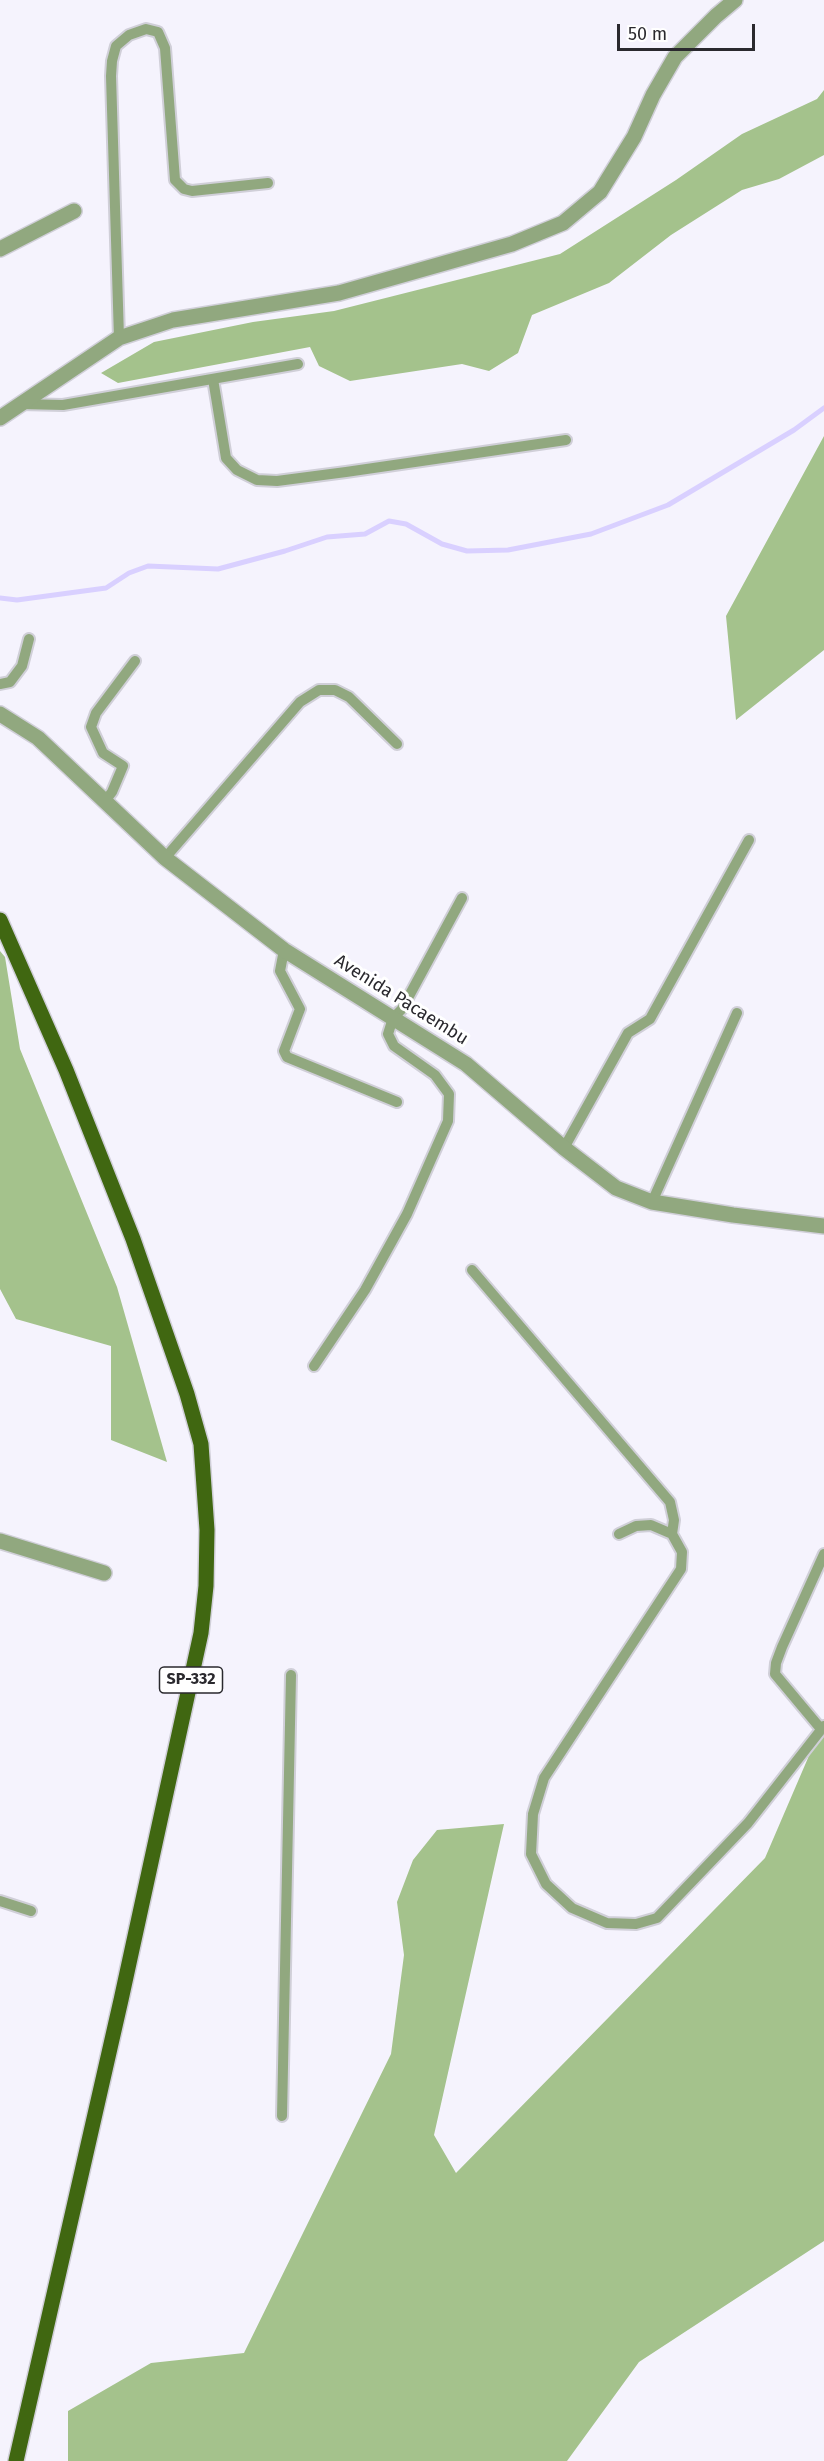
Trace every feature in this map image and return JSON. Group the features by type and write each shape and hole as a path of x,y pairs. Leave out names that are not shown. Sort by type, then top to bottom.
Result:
{"main road":[{"name":"SP-332","path":"0,920 66,1070 133,1239 187,1394 201,1444 207,1530 206,1586 201,1633 121,2000 16,2461"}],"street":[{"path":"0,418 119,338 173,320 339,293 512,244 563,223 600,192 634,137 653,95 675,57 735,0"},
{"path":"0,249 74,211"},
{"name":"Avenida Pacaembu","path":"0,714 38,738 165,858 285,950 466,1064 564,1148 616,1188 652,1202 824,1226"},
{"path":"0,1541 104,1573"}],"lane":[{"path":"119,338 111,76 112,61 117,46 129,35 146,29 158,32 162,40 165,48 175,180 184,189 192,191 268,183"},
{"path":"20,404 63,405 298,364"},
{"path":"213,379 226,458 237,470 257,480 277,481 566,440"},
{"path":"0,684 10,681 22,666 29,639"},
{"path":"105,801 112,792 123,766 103,753 91,727 96,713 135,661"},
{"path":"165,858 300,702 319,690 335,690 350,697 397,744"},
{"path":"564,1148 628,1033 650,1019 749,840"},
{"path":"314,1366 365,1290 407,1214 448,1121 449,1094 435,1075 394,1046 388,1034 393,1018 402,1009 462,898"},
{"path":"285,950 280,971 297,1000 300,1010 284,1051 287,1057 397,1102"},
{"path":"652,1202 737,1013"},
{"path":"472,1270 670,1502 674,1520 672,1534 682,1552 681,1569 544,1778 533,1814 531,1854 546,1884 572,1908 607,1923 636,1924 657,1918 748,1823 823,1728 775,1674 782,1647 824,1554"},
{"path":"619,1534 636,1526 651,1525 672,1534"},
{"path":"282,2116 291,1675"},
{"path":"0,1901 31,1911"}],"green space":[{"path":"824,90 824,155 779,179 742,190 671,235 609,283 532,315 518,353 489,371 462,364 350,381 319,366 310,347 118,383 101,373 154,342 253,322 334,311 560,254 676,180 742,134 817,99"},
{"path":"824,436 824,650 736,720 726,616"},
{"path":"0,951 5,957 20,1049 117,1287 167,1462 111,1440 111,1346 16,1319 0,1289"},
{"path":"824,1733 824,2241 639,2362 567,2461 68,2461 68,2411 151,2363 244,2353 391,2054 404,1955 397,1902 413,1860 437,1830 504,1824 434,2135 456,2173 765,1858 817,1737"}],"waterway":[{"path":"0,598 17,600 106,588 129,573 148,566 218,569 327,537 365,534 389,521 406,524 442,544 467,551 508,550 591,534 668,505 794,430 824,408"}]}
